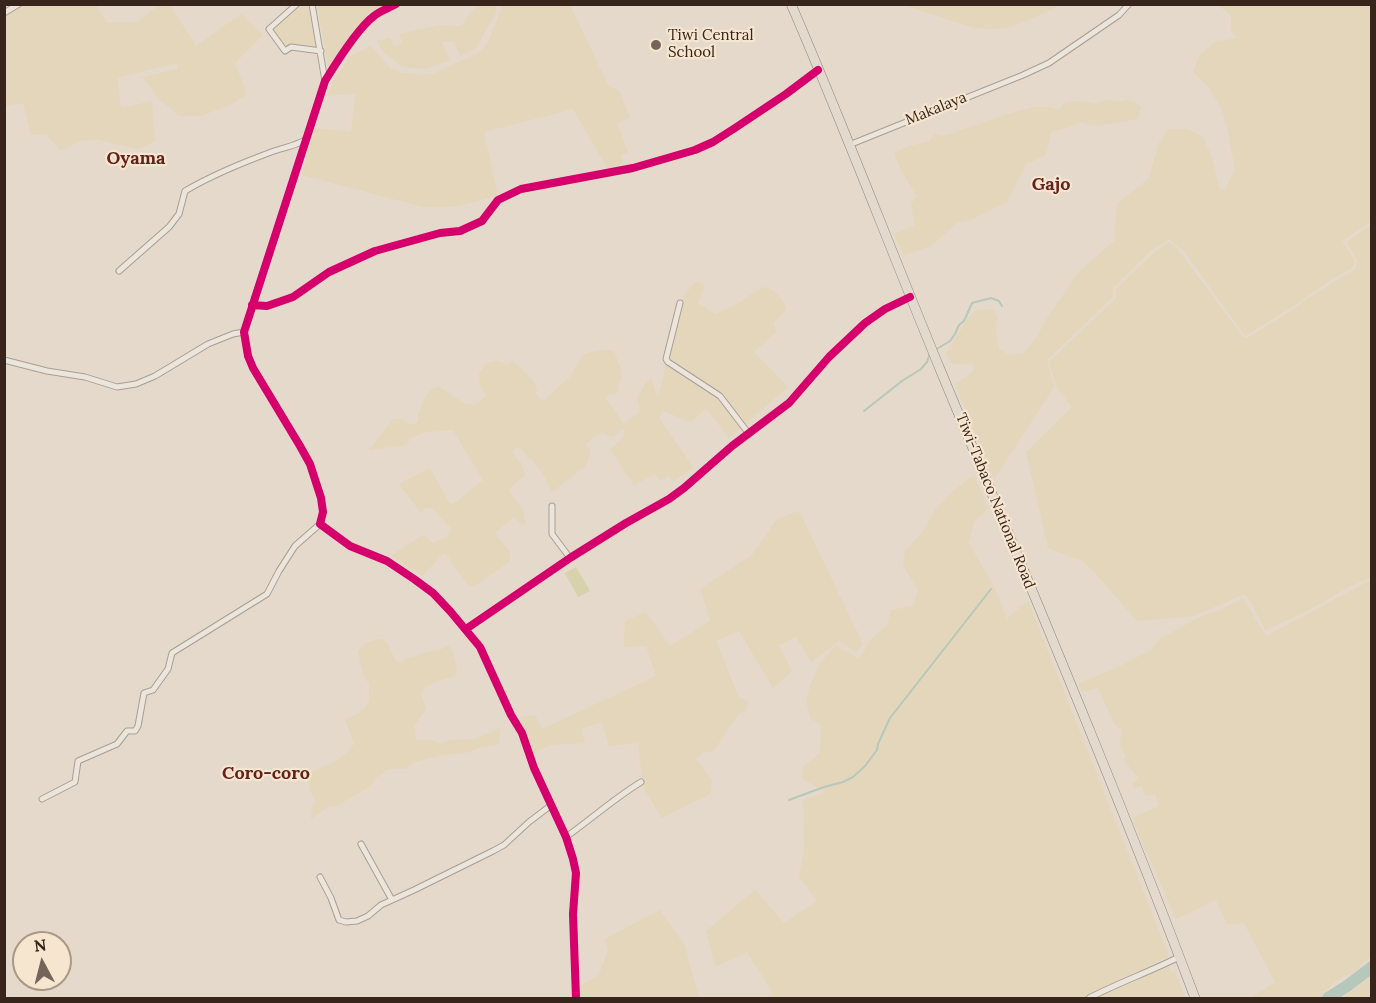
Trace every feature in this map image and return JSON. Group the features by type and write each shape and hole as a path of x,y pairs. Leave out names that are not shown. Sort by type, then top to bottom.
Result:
{"main road":[{"name":"Tiwi-Tabaco National Road","path":"791,4 1102,760 1163,911 1195,999"}],"street":[{"path":"4,13 18,4"},
{"path":"297,4 269,29 285,51 291,46 321,51"},
{"path":"312,4 325,81"},
{"path":"42,799 75,782 78,761 117,744 127,731 135,731 144,693 153,690 168,669 172,653 267,594 295,546 320,524 323,512 321,498 310,464 253,368 248,356 244,332 325,81 368,22 375,15 396,4"},
{"name":"Makalaya","path":"849,145 1049,63 1119,15 1128,4"},
{"path":"252,305 267,306 293,297 329,272 375,251 440,233 460,231 482,222 498,201 521,189 633,168 695,150 735,128 818,70"},
{"path":"119,271 169,227 179,214 185,191 199,182 249,160 305,140"},
{"path":"466,629 570,558 684,488 732,446 789,403 829,357 865,323 885,309 910,297"},
{"path":"680,303 666,359 720,396 749,434"},
{"path":"4,360 47,371 85,377 117,387 136,384 155,376 208,344 244,332"},
{"path":"552,506 552,534 570,558"},
{"path":"320,524 350,546 387,561 433,593 480,646 511,715 522,733 530,758 566,837 573,859 576,873 573,914 576,999"},
{"path":"566,837 641,782"},
{"path":"320,877 339,920 357,921 368,916 381,904 504,845 550,806"},
{"path":"361,844 392,900"},
{"path":"1089,999 1179,957"}],"shaded area":[{"path":"5,5 96,5 107,23 137,22 159,5 170,5 196,46 241,14 263,35 235,63 247,94 232,104 201,116 179,116 157,97 143,77 178,69 177,63 117,78 121,108 152,101 155,141 138,149 94,139 80,141 61,151 46,134 31,135 23,103 5,106"},
{"path":"302,5 310,5 318,49 285,48 272,30"},
{"path":"317,5 387,5 367,15 329,67"},
{"path":"479,5 496,5 496,13 475,49 460,56 453,41 442,42 450,60 426,69 403,67 382,51 377,41 390,38 394,46 403,44 399,34 440,25 459,26 464,24 470,13"},
{"path":"503,5 570,5 609,87 619,90 630,118 617,123 628,152 621,155 623,163 608,169 573,109 484,132 498,196 452,207 424,207 302,175 314,128 351,132 356,93 327,96 336,75 350,56 371,46 391,69 420,75 435,73 478,53 488,43"},
{"path":"904,5 1061,5 1014,26 993,29 974,28"},
{"path":"1213,5 1371,5 1371,221 1342,241 1355,261 1352,268 1245,336 1184,251 1169,239 1151,251 1113,288 1113,297 1047,360 1053,389 994,479 955,384 970,374 973,365 951,363 946,353 970,315 976,310 993,309 998,317 996,329 999,349 1009,355 1023,354 1079,272 1114,241 1117,204 1149,178 1159,143 1169,129 1188,129 1203,137 1211,155 1220,189 1225,189 1235,169 1227,127 1221,107 1209,88 1193,72 1199,56 1215,42 1237,38 1231,31 1231,15"},
{"path":"1105,100 1135,102 1141,107 1138,119 1097,126 1079,122 1051,132 1046,155 1026,164 1007,202 975,218 957,223 931,246 904,255 894,234 915,226 911,204 917,196 894,154 903,148 929,141 935,134 944,136 1011,113 1035,107 1060,110 1063,103 1071,101 1096,104"},
{"path":"1371,225 1371,577 1265,630 1244,594 1194,616 1137,621 1083,561 1048,548 1026,452 1072,407 1057,388 1049,362 1116,298 1116,289 1150,256 1169,242 1175,246 1244,338 1355,269 1357,261 1347,242"},
{"path":"695,282 703,284 704,289 698,302 700,306 705,306 715,314 766,287 774,291 785,303 786,309 773,324 777,331 754,352 788,387 729,438 706,408 691,422 663,411 659,418 693,467 673,482 669,475 661,481 655,474 634,485 610,449 625,434 623,429 614,436 610,437 603,432 593,437 586,445 590,450 590,455 586,466 552,492 532,459 528,458 521,448 514,449 512,452 522,465 525,475 509,491 522,509 526,521 522,525 514,517 495,533 510,552 510,561 475,586 468,585 444,553 422,576 391,556 423,535 433,543 448,536 452,529 432,508 426,508 421,513 399,484 430,468 450,504 455,503 483,480 453,430 425,432 412,437 406,445 369,450 393,419 401,419 414,425 418,421 418,415 427,394 435,387 440,387 465,404 473,405 481,401 486,395 480,384 479,373 485,365 493,361 507,365 513,361 534,381 536,393 540,399 545,400 569,378 584,354 608,350 614,351 622,379 618,382 619,389 614,395 609,394 606,398 623,424 640,412 637,398 651,378 658,398 682,298"},
{"path":"974,475 988,509 974,521 969,543 996,591 1007,619 1028,601 1169,956 1081,998 765,998 773,993 747,952 715,967 706,931 755,890 784,923 817,901 799,876 804,850 803,800 825,792 803,779 802,768 820,753 821,725 810,718 806,700 811,683 820,663 836,645 859,659 872,638 887,626 891,610 913,606 918,590 903,566 905,551 922,533 935,510 953,491"},
{"path":"799,511 863,644 857,652 839,641 811,662 796,637 779,645 792,671 773,688 739,631 716,641 739,698 748,700 746,711 739,713 712,753 704,751 696,759 712,780 710,794 662,818 643,787 638,743 609,746 602,722 581,729 585,743 549,745 533,754 520,717 535,715 542,729 656,676 646,646 624,647 625,621 646,612 670,646 710,621 700,589 752,555 777,519"},
{"path":"576,567 590,591 578,597 565,573"},
{"path":"1371,580 1371,957 1363,962 1356,971 1335,982 1318,998 1251,998 1275,982 1244,923 1227,924 1216,900 1176,919 1132,818 1159,806 1155,794 1145,796 1142,786 1134,788 1132,783 1139,779 1123,759 1126,757 1120,743 1122,730 1115,725 1098,688 1082,692 1078,684 1151,650 1160,639 1198,618 1243,598 1266,636"},
{"path":"383,639 388,645 397,663 448,645 453,651 457,669 455,676 435,682 424,688 421,693 426,709 414,726 416,740 433,740 440,744 450,740 475,739 500,728 499,744 477,748 471,752 443,755 414,762 405,769 389,769 361,792 336,806 327,807 311,819 315,801 310,790 308,773 333,763 347,753 354,744 345,719 356,715 366,707 369,700 369,684 363,674 358,652 366,643"},
{"path":"660,910 685,946 699,998 579,998 578,987 599,975 608,950 605,939"},
{"path":"1169,967 1171,972 1175,971 1185,998 1095,998"},
{"path":"1371,976 1371,998 1342,998 1360,985"}],"waterway":[{"path":"935,350 950,341 959,325 964,321 972,303 991,298 999,301 1002,306"},
{"path":"864,411 921,369 930,353"},
{"path":"789,800 843,782 853,777 865,766 877,750 890,718 991,589"},
{"path":"1328,998 1372,967"}],"cycle path":[{"path":"396,4 379,13 361,29 325,81 244,332 248,356 310,464 321,498 323,512 320,524 350,546 387,561 433,593 480,647 511,715 522,733 534,768 566,837 573,859 576,873 573,914 576,998"},
{"path":"252,305 267,306 293,297 329,272 375,251 440,233 460,231 482,221 498,200 521,189 633,168 695,150 735,128 818,70"},
{"path":"466,629 570,558 684,488 732,446 789,403 829,357 865,323 885,309 910,297"}],"place":[{"name":"Tiwi Central School","path":"656,45"}],"district":[{"name":"Oyama","path":"136,159"},
{"name":"Gajo","path":"1051,185"},
{"name":"Coro-coro","path":"266,774"}]}
